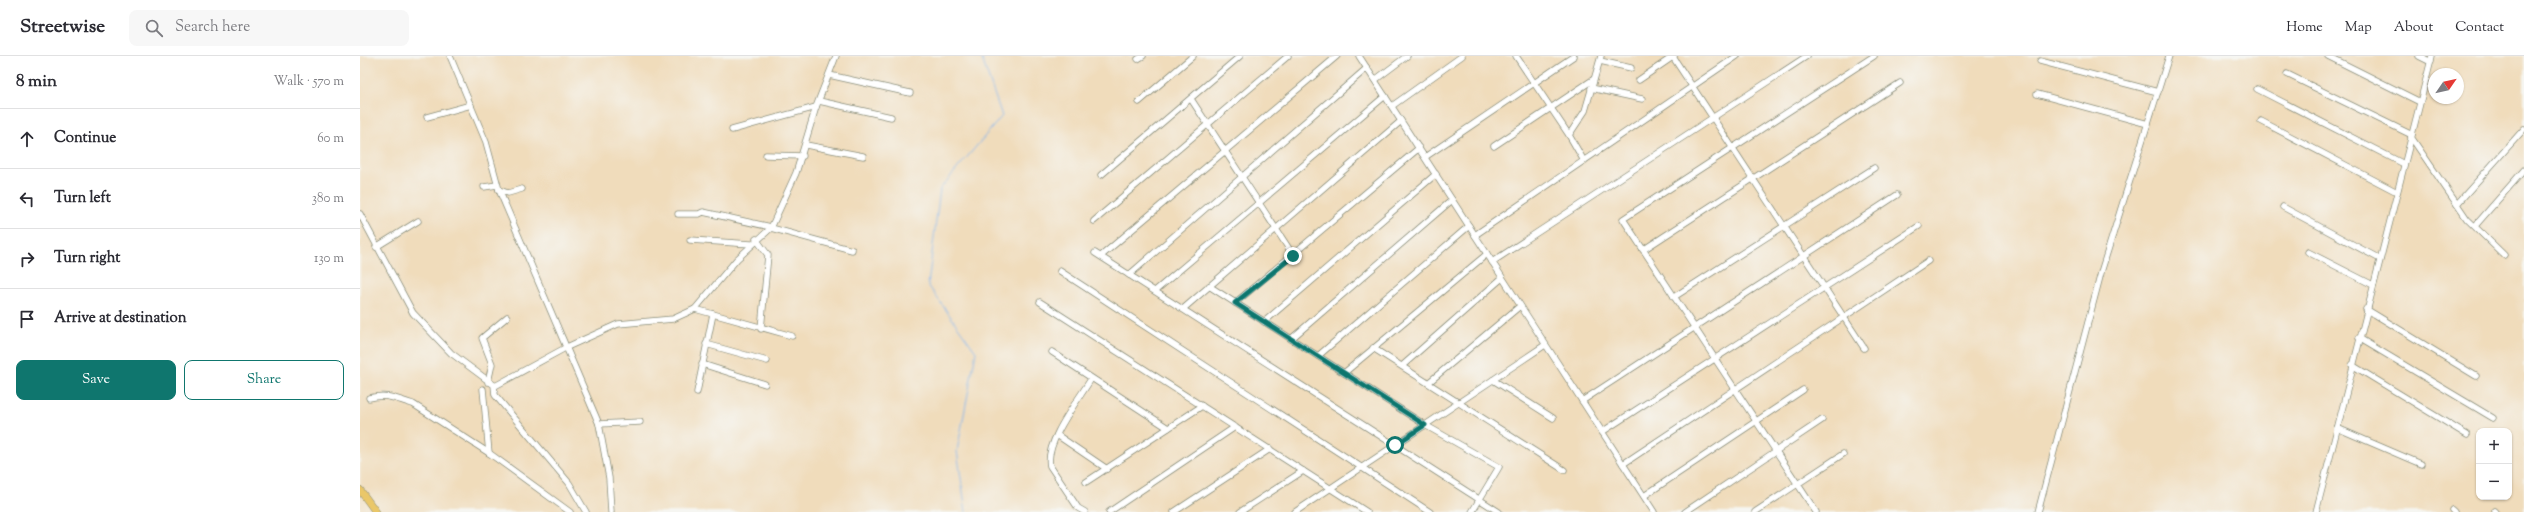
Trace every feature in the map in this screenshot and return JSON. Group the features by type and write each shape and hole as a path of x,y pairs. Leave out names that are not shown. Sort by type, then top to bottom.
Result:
{"main road":[{"path":"360,490 376,512"}],"street":[{"path":"450,56 486,142 498,187 599,424 609,478 611,512"},
{"path":"495,386 567,347 618,324 673,319 695,309 751,244 771,227 803,156 816,107 836,56"},
{"path":"1139,102 1193,56"},
{"path":"1101,175 1240,56"},
{"path":"1094,221 1288,56"},
{"path":"1101,256 1337,56"},
{"path":"1359,56 1654,512"},
{"path":"1375,80 1407,56"},
{"path":"1392,106 1462,56"},
{"path":"1516,56 1569,135 1584,161"},
{"path":"1425,157 1574,56"},
{"path":"1475,235 1738,56"},
{"path":"1492,262 1807,56"},
{"path":"1816,512 1624,221 1625,218 1874,56"},
{"path":"2038,512 2102,269 2169,57 2161,56"},
{"path":"2328,56 2420,102"},
{"path":"2316,512 2366,310 2432,59 2419,56"},
{"path":"1639,80 1674,57 1692,87 1864,348"},
{"path":"1569,135 1585,111 1600,59 1631,68"},
{"path":"2040,61 2158,92"},
{"path":"1129,275 1367,68"},
{"path":"2287,74 2411,136 2456,204 2475,226 2504,255"},
{"path":"828,75 910,93"},
{"path":"1494,146 1594,79"},
{"path":"1643,250 1900,83"},
{"path":"1591,88 1642,99"},
{"path":"2257,89 2404,164"},
{"path":"2037,94 2148,124"},
{"path":"1155,291 1385,96"},
{"path":"1191,99 1293,256"},
{"path":"819,100 891,117"},
{"path":"427,117 471,105"},
{"path":"732,130 816,107"},
{"path":"1183,309 1401,121"},
{"path":"2261,121 2397,192"},
{"path":"2456,204 2524,129"},
{"path":"806,145 863,156"},
{"path":"1235,303 1293,256 1419,148"},
{"path":"766,155 803,156"},
{"path":"1674,297 1874,168"},
{"path":"2475,226 2524,170"},
{"path":"1264,322 1436,174"},
{"path":"484,187 498,187 508,193 522,189"},
{"path":"1582,401 1897,195"},
{"path":"1291,339 1452,200"},
{"path":"2283,207 2380,259"},
{"path":"678,214 699,214 703,212 771,227 852,250"},
{"path":"360,214 376,247 413,313 452,353 495,386"},
{"path":"376,247 418,221"},
{"path":"1318,356 1469,226"},
{"path":"1602,432 1919,226"},
{"path":"756,239 768,255 761,329"},
{"path":"690,240 751,244"},
{"path":"2308,252 2373,285"},
{"path":"1095,253 1499,512"},
{"path":"1344,373 1487,254"},
{"path":"1623,464 1928,262"},
{"path":"1060,271 1430,512"},
{"path":"1402,366 1502,278"},
{"path":"1209,286 1425,425 1499,467 1472,512"},
{"path":"1040,302 1367,512"},
{"path":"1428,383 1520,306"},
{"path":"695,309 761,329 792,336"},
{"path":"2366,310 2476,376"},
{"path":"697,392 713,314"},
{"path":"488,382 492,364 482,338 507,317"},
{"path":"2359,338 2493,418"},
{"path":"706,344 767,361"},
{"path":"1294,512 1545,345"},
{"path":"1374,348 1564,470"},
{"path":"1052,352 1091,379 1168,428"},
{"path":"702,364 765,384"},
{"path":"2352,365 2467,435"},
{"path":"1085,512 1078,508 1050,466 1048,460 1057,435 1091,379"},
{"path":"1493,380 1553,418"},
{"path":"495,386 494,393 569,483 586,512"},
{"path":"483,389 489,453"},
{"path":"1644,496 1803,390"},
{"path":"369,398 388,395 402,402 413,404 489,453 570,512"},
{"path":"1086,482 1202,406"},
{"path":"1685,512 1822,420"},
{"path":"599,424 640,422"},
{"path":"1108,512 1235,427"},
{"path":"2337,428 2421,464"},
{"path":"1057,435 1107,469"},
{"path":"1174,512 1270,449"},
{"path":"1754,512 1843,454"},
{"path":"1240,512 1303,470"}],"waterway":[{"path":"966,512 957,451 976,352 928,285 940,189 1002,116 981,56"}],"route":[{"path":"1293,256 1235,303 1425,425 1395,445"}]}
